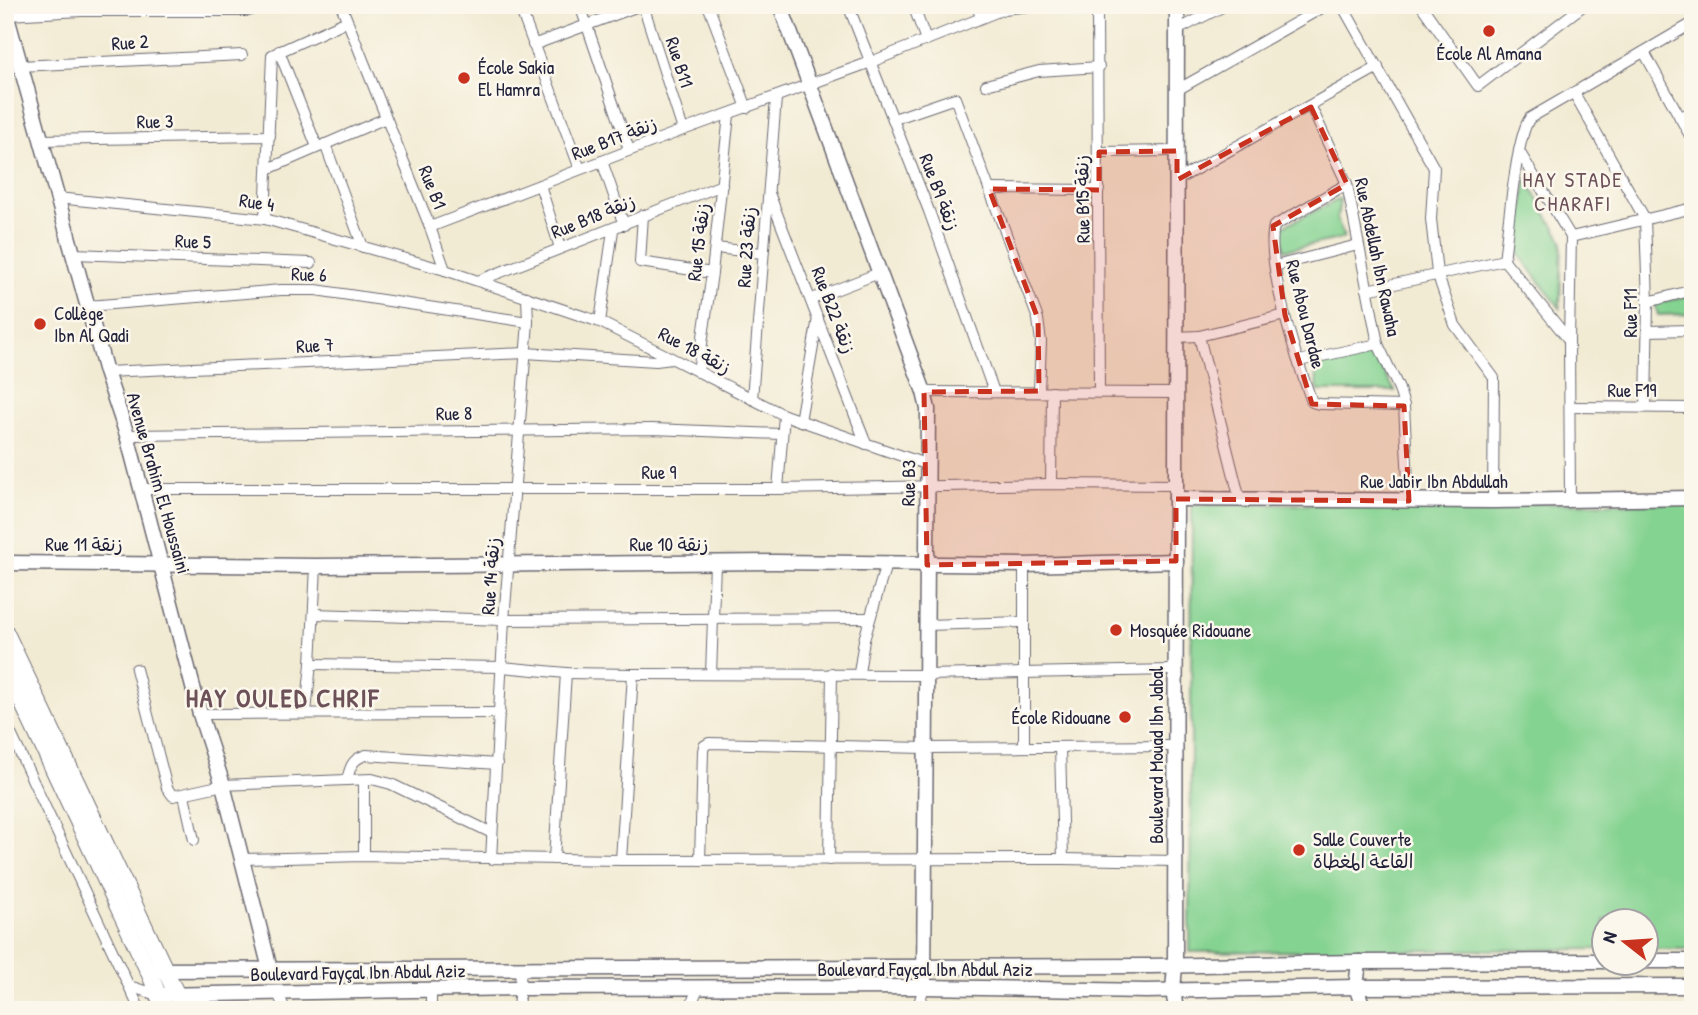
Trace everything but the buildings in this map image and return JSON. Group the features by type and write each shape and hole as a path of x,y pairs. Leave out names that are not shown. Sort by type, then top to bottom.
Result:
{"main road":[{"name":"Rue B3","path":"780,5 928,409 924,988"},
{"name":"Boulevard Mouad Ibn Jabal","path":"1176,1010 1173,990 1177,5"},
{"name":"Avenue Brahim El Houssaini","path":"6,13 106,372 142,489 200,714 243,859 270,969"},
{"name":"Rue Jabir Ibn Abdullah","path":"1176,492 1240,500 1493,501 1693,498"},
{"name":"Rue 10 زنقة","path":"162,564 1024,565 1176,561"},
{"name":"Rue 11 زنقة","path":"5,563 162,564"},
{"path":"5,631 184,1010"},
{"path":"5,666 164,1010"},
{"name":"Boulevard Fayçal Ibn Abdul Aziz","path":"147,970 1175,966 1590,961"},
{"path":"1660,961 1693,961"},
{"path":"1359,962 1356,987 1364,1010"},
{"name":"Boulevard Fayçal Ibn Abdul Aziz","path":"157,995 517,988 1173,990 1693,986"}],"street":[{"path":"6,13 247,8 265,5"},
{"name":"Rue B1","path":"341,5 430,227 444,271"},
{"path":"519,5 580,169"},
{"path":"580,5 629,150"},
{"path":"533,45 642,5"},
{"name":"Rue B11","path":"642,5 683,130"},
{"path":"708,5 747,108"},
{"name":"Rue B9 زنقة","path":"848,5 894,119 994,392"},
{"path":"913,5 926,40"},
{"path":"976,5 981,18"},
{"name":"Rue B17 زنقة","path":"430,227 629,150 811,85 981,18 1016,7 1087,5"},
{"name":"Rue B15 زنقة","path":"1097,5 1100,392"},
{"path":"1177,30 1226,5"},
{"path":"1177,90 1327,5"},
{"path":"1342,5 1434,167 1432,219 1437,272 1455,325 1494,378 1493,501"},
{"path":"1421,5 1478,86 1584,5"},
{"path":"275,53 347,21"},
{"path":"1569,340 1504,260 1523,129 1530,118 1693,23"},
{"path":"1644,52 1693,141"},
{"path":"265,219 275,53"},
{"path":"275,53 321,146 363,247"},
{"name":"Rue 2","path":"20,66 242,55"},
{"path":"986,85 1040,71 1099,67"},
{"path":"1177,180 1378,67"},
{"path":"1574,93 1645,219"},
{"name":"Rue 23 زنقة","path":"752,399 776,98"},
{"path":"894,119 955,98 1038,319 1041,342 1039,391"},
{"name":"Rue Abdellah Ibn Rawaha","path":"1311,107 1347,184 1378,344 1404,406 1409,501"},
{"path":"1680,118 1693,110"},
{"name":"Rue 15 زنقة","path":"698,372 729,115"},
{"path":"268,169 386,118"},
{"name":"Rue 3","path":"41,140 270,136"},
{"path":"1099,152 1177,151"},
{"path":"1519,151 1571,237 1570,500"},
{"path":"602,161 624,225"},
{"path":"540,184 560,248"},
{"name":"Rue Abou Dardae","path":"1347,184 1276,224 1273,230 1275,266 1285,315 1312,402 1404,406"},
{"name":"Rue B18 زنقة","path":"477,282 722,185"},
{"name":"Rue B22 زنقة","path":"768,189 866,444"},
{"path":"989,189 1099,190"},
{"name":"Rue 4","path":"57,198 265,219 444,271"},
{"path":"1571,237 1693,208"},
{"path":"643,215 640,262 712,273"},
{"name":"Rue F11","path":"1645,219 1648,302 1646,407"},
{"path":"600,323 612,230"},
{"path":"1275,266 1358,245"},
{"path":"715,248 762,253"},
{"name":"Rue 5","path":"74,254 311,263"},
{"path":"1367,289 1437,272 1504,260"},
{"name":"Rue 18 زنقة","path":"444,271 600,323 784,415 928,466"},
{"path":"812,299 878,273"},
{"name":"Rue 6","path":"88,306 281,290 316,290 528,322"},
{"path":"1648,302 1693,290"},
{"name":"Rue 14 زنقة","path":"491,859 513,489 528,322 527,297"},
{"path":"800,421 818,315"},
{"path":"1176,337 1199,336 1285,315"},
{"path":"1647,331 1693,330"},
{"path":"1199,336 1240,500"},
{"path":"1299,362 1378,344"},
{"name":"Rue 7","path":"106,372 525,353 672,359"},
{"path":"924,392 1176,393"},
{"path":"1051,484 1052,392"},
{"name":"Rue F19","path":"1571,407 1693,408"},
{"path":"778,489 784,415"},
{"name":"Rue 8","path":"127,435 663,429 781,434"},
{"name":"Rue 9","path":"142,489 778,489 1051,484 1176,492"},
{"path":"711,674 715,563"},
{"path":"859,673 869,618 886,564"},
{"path":"306,712 316,565"},
{"path":"1024,565 1024,747"},
{"path":"314,614 504,621 869,618"},
{"path":"927,625 1023,622"},
{"path":"311,664 502,667 566,673 633,674 925,675 1175,670"},
{"path":"136,668 169,793 173,796 223,785 380,780 492,832"},
{"path":"554,859 566,673"},
{"path":"829,860 832,673"},
{"path":"621,860 633,674"},
{"path":"200,714 500,713"},
{"path":"5,721 140,1010"},
{"path":"700,860 704,746 709,743 925,748 1175,746"},
{"path":"1060,747 1063,859"},
{"path":"347,780 356,758 366,755 497,764"},
{"path":"364,780 364,856"},
{"path":"184,795 194,840"},
{"path":"243,859 364,856 621,860 1175,861"},
{"path":"518,1010 517,988 521,969"},
{"path":"129,986 147,970"},
{"path":"129,986 157,995"},
{"path":"689,1010 698,988"},
{"path":"917,1010 924,988"},
{"path":"431,991 432,1010"},
{"path":"278,993 285,1010"}],"highlighted area":[{"path":"1311,107 1347,184 1273,226 1285,315 1312,404 1404,406 1409,501 1176,499 1176,561 927,565 924,392 1039,391 1038,319 989,189 1099,190 1099,152 1177,151 1177,180"}],"green space":[{"path":"1526,179 1562,240 1560,308 1518,253"},
{"path":"1340,199 1337,219 1344,238 1285,250 1279,228"},
{"path":"1693,294 1693,314 1658,315 1655,304"},
{"path":"1373,355 1395,391 1318,391 1315,364"},
{"path":"1693,503 1693,949 1660,949 1660,906 1590,906 1590,949 1190,952 1192,505"}],"place":[{"name":"École Al Amana","path":"1489,31"},
{"name":"École Sakia El Hamra","path":"464,78"},
{"name":"Collège Ibn Al Qadi","path":"40,324"},
{"name":"Mosquée Ridouane","path":"1116,630"},
{"name":"École Ridouane","path":"1125,717"},
{"name":"Salle Couverte القاعة المغطاة","path":"1299,850"}],"district":[{"name":"HAY STADE CHARAFI","path":"1573,192"},
{"name":"HAY OULED CHRIF","path":"283,698"}]}
